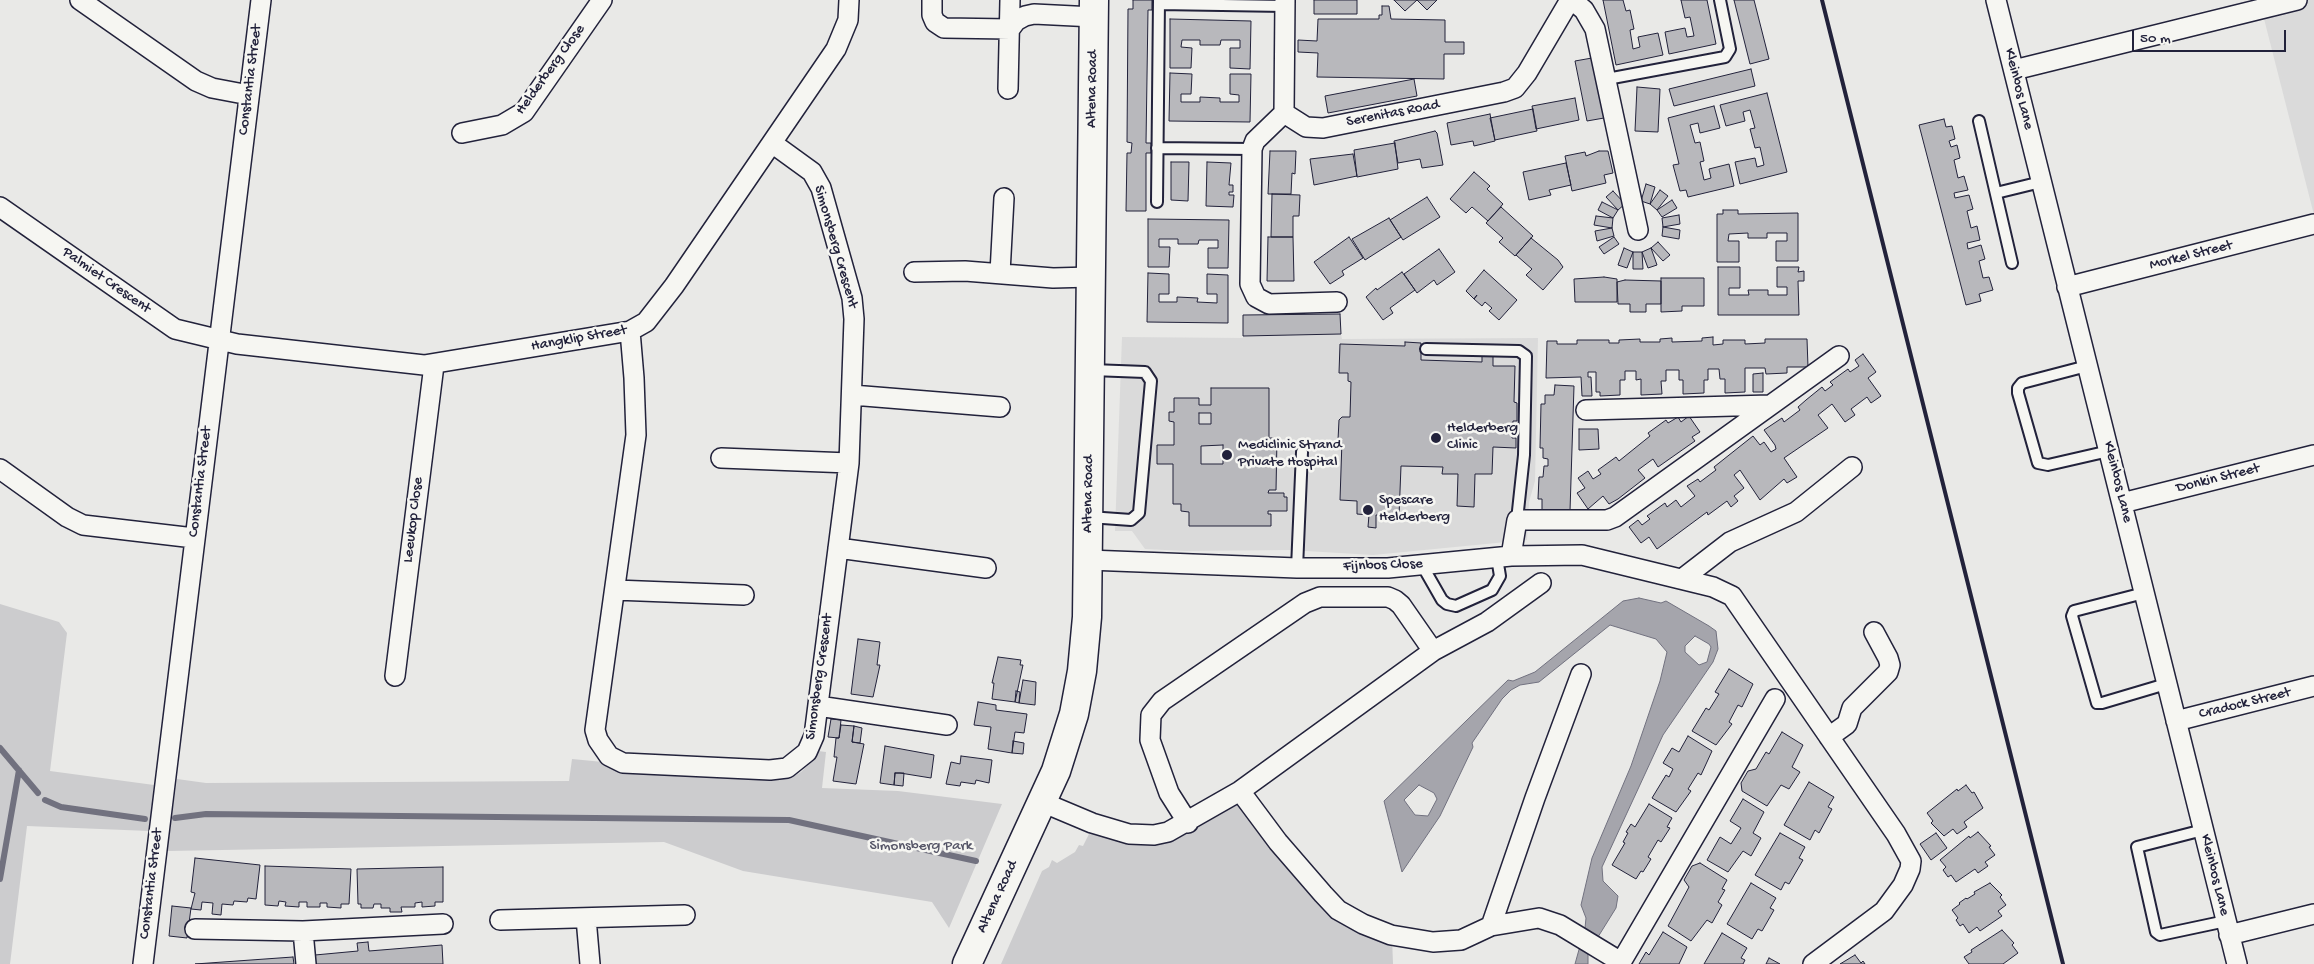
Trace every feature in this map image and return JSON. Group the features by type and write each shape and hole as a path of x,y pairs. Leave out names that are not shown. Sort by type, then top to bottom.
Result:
{"street":[{"path":"80,0 196,81 212,88 249,95"},
{"name":"Constantia Street","path":"143,964 261,0"},
{"name":"Helderberg Close","path":"462,133 502,125 524,112 602,0"},
{"name":"Hangklip Street","path":"219,340 404,364 434,365 630,331 646,322 674,286 836,49 848,20 849,0"},
{"path":"932,0 932,15 935,22 944,28 1010,29 1021,18 1034,14 1094,8"},
{"path":"1008,89 1010,0"},
{"path":"1571,0 1592,22 1607,79 1638,230"},
{"name":"Serenitas Road","path":"1284,113 1306,127 1323,128 1504,92 1515,88 1527,73 1571,0"},
{"name":"Kleinbos Lane","path":"1996,0 2237,964"},
{"path":"2014,70 2297,0"},
{"path":"1285,3 1284,113 1255,141 1252,149 1250,284 1253,293 1260,300 1269,304 1337,302"},
{"name":"Altena Road","path":"967,964 1060,760 1079,692 1087,617 1094,8"},
{"name":"Simonsberg Crescent","path":"630,331 636,435 595,730 603,750 615,760 631,764 770,770 787,768 801,758 811,744 818,706 848,463 855,337 852,298 822,188 812,172 772,143"},
{"path":"1000,273 1004,198"},
{"name":"Palmiet Crescent","path":"0,207 175,330 219,340"},
{"name":"Morkel Street","path":"2067,287 2314,224"},
{"path":"914,272 1000,273 1054,278 1091,277"},
{"path":"1504,557 1516,520 1606,520 1615,517 1840,356"},
{"name":"Leeukop Close","path":"395,676 434,365"},
{"path":"852,395 1000,407"},
{"path":"1586,410 1770,405"},
{"name":"Donkin Street","path":"2122,504 2314,455"},
{"path":"721,458 848,463"},
{"path":"1678,578 1730,542 1796,512 1852,467"},
{"path":"0,468 67,517 83,525 194,538"},
{"path":"838,548 986,568"},
{"name":"Fijnbos Close","path":"1088,560 1297,568 1388,568 1504,557 1582,555 1713,587 1732,596 1896,834 1912,862 1903,885 1884,911 1813,964"},
{"path":"1042,802 1092,822 1129,834 1154,835 1168,832 1240,791 1433,651 1487,622 1541,584"},
{"path":"615,590 744,595"},
{"path":"1188,822 1169,793 1150,740 1151,715 1162,701 1305,603 1320,597 1388,597 1395,600 1402,605 1433,651"},
{"path":"1829,737 1848,724 1852,708 1888,672 1890,664 1888,658 1874,632"},
{"path":"1491,926 1580,674"},
{"name":"Cradock Street","path":"2176,721 2314,686"},
{"path":"1240,791 1284,849 1328,899 1348,917 1392,935 1433,942 1461,940 1491,926 1539,918 1560,924 1620,963 1775,699"},
{"path":"818,706 947,725"},
{"path":"2228,928 2314,914"},
{"path":"500,920 685,915"},
{"path":"586,918 590,964"},
{"path":"194,929 303,931 443,924"},
{"path":"303,931 306,964"}],"lane":[{"path":"1607,79 1725,57 1730,49 1720,0"},
{"path":"1157,202 1159,2 1285,3"},
{"path":"1979,122 2012,263"},
{"path":"1157,148 1252,149"},
{"path":"1996,193 2041,182"},
{"path":"1426,349 1519,351 1526,356 1524,455 1516,520"},
{"path":"2087,366 2022,383 2018,393 2038,463 2048,466 2109,451"},
{"path":"1088,517 1131,520 1139,513 1151,381 1145,372 1090,370"},
{"path":"1297,568 1302,452"},
{"path":"1422,565 1442,600 1447,604 1456,606 1492,590 1500,576 1504,557"},
{"path":"2144,592 2074,611 2072,616 2097,703 2102,704 2166,684"},
{"path":"2203,830 2137,848 2156,932 2160,935 2228,928"}],"shaded area":[{"path":"2292,0 2314,0 2314,215 2261,7"},
{"path":"1341,334 1342,339 1538,338 1535,481 1529,502 1527,540 1373,555 1289,550 1185,551 1145,549 1132,531 1115,531 1122,337 1243,338 1243,336"},
{"path":"1639,598 1661,603 1666,601 1716,631 1718,649 1713,662 1663,735 1602,867 1603,881 1618,896 1616,908 1588,953 1588,964 1575,964 1585,928 1586,918 1581,905 1592,858 1631,766 1660,681 1667,652 1656,639 1610,625 1539,682 1520,685 1511,690 1502,699 1472,743 1473,747 1440,816 1402,872 1384,801 1508,680 1513,681 1535,672 1623,601","holes":["1695,636 1711,647 1707,662 1699,665 1685,652 1685,646","1419,785 1434,793 1437,799 1428,816 1415,815 1404,800"]}],"green space":[{"path":"0,604 59,622 67,633 50,771 154,785 149,831 27,826 10,964 0,964"},
{"name":"Simonsberg Park","path":"818,751 826,752 822,788 898,791 1002,804 949,928 932,902 743,871 664,842 167,851 177,779 206,783 569,781 572,759 603,762 616,771 624,773 780,779 790,778 801,772"},
{"path":"1240,792 1322,895 1392,937 1393,964 1001,964 1042,871 1049,867 1052,860 1057,863 1075,852 1079,845 1083,846 1094,824 1154,837"}],"building":[{"path":"1133,0 1152,0 1152,10 1148,10 1146,143 1151,143 1151,153 1146,153 1146,211 1126,211 1127,153 1131,153 1132,143 1127,142 1128,9 1133,9"},
{"path":"1314,0 1357,0 1357,14 1314,14"},
{"path":"1394,0 1417,0 1405,11"},
{"path":"1417,0 1437,0 1427,10"},
{"path":"1603,0 1623,0 1626,11 1630,10 1634,29 1630,30 1633,49 1640,47 1638,37 1658,33 1663,55 1616,65"},
{"path":"1681,0 1707,0 1716,44 1669,54 1665,32 1685,28 1687,37 1694,36 1690,17 1685,18"},
{"path":"1734,0 1754,0 1769,59 1750,64"},
{"path":"1382,6 1389,6 1391,19 1445,20 1445,42 1464,42 1464,54 1444,54 1444,79 1317,77 1318,53 1298,52 1298,40 1317,41 1318,19 1379,19 1379,15 1382,15"},
{"path":"1170,19 1251,21 1250,69 1230,68 1230,48 1240,48 1240,40 1221,40 1220,45 1200,45 1200,40 1182,40 1181,47 1192,48 1191,68 1170,68"},
{"path":"1592,58 1604,118 1587,121 1575,61"},
{"path":"1751,69 1755,86 1674,106 1669,89"},
{"path":"1170,73 1192,74 1191,94 1181,94 1181,102 1200,102 1200,97 1220,98 1220,102 1239,102 1239,95 1230,94 1230,74 1251,74 1250,122 1169,121"},
{"path":"1414,79 1417,96 1328,113 1325,96"},
{"path":"1637,87 1660,89 1658,132 1635,131"},
{"path":"1767,93 1787,172 1740,184 1735,162 1755,158 1757,167 1764,165 1760,147 1755,148 1750,129 1755,128 1750,110 1743,112 1745,121 1726,126 1720,105"},
{"path":"1575,98 1579,120 1536,129 1532,106"},
{"path":"1714,106 1720,128 1700,133 1698,123 1690,125 1695,143 1700,142 1704,161 1700,162 1704,180 1711,178 1709,169 1729,164 1734,186 1688,197 1686,190 1680,191 1673,165 1679,164 1668,118"},
{"path":"1533,109 1537,131 1495,140 1490,118"},
{"path":"1490,114 1495,141 1474,146 1473,141 1451,145 1447,123"},
{"path":"1944,119 1946,127 1952,126 1955,139 1949,141 1951,147 1957,145 1960,158 1954,160 1958,178 1964,176 1968,190 1954,193 1955,198 1969,195 1973,209 1967,211 1971,228 1977,226 1980,240 1967,243 1968,249 1981,245 1985,259 1979,261 1983,278 1989,277 1993,290 1979,294 1981,301 1966,305 1919,125"},
{"path":"1435,131 1443,165 1422,168 1420,159 1398,163 1394,141"},
{"path":"1395,143 1398,169 1357,177 1354,150"},
{"path":"1270,151 1296,151 1295,174 1292,173 1291,194 1268,194"},
{"path":"1599,151 1608,151 1613,173 1604,175 1606,183 1572,191 1565,156 1585,152 1586,156"},
{"path":"1353,154 1357,176 1314,185 1310,159"},
{"path":"1171,162 1189,162 1188,201 1171,200"},
{"path":"1207,162 1231,163 1229,185 1233,185 1233,192 1229,192 1229,195 1234,195 1233,207 1206,206"},
{"path":"1566,163 1571,185 1549,190 1551,195 1529,200 1523,172"},
{"path":"1474,172 1490,186 1487,189 1503,204 1488,221 1472,207 1466,213 1450,199"},
{"path":"1646,184 1655,187 1650,204 1641,201"},
{"path":"1660,190 1668,196 1657,210 1650,204"},
{"path":"1613,191 1625,204 1618,210 1606,197"},
{"path":"1272,194 1300,195 1299,216 1293,216 1293,237 1271,237"},
{"path":"1427,197 1440,217 1403,240 1390,220"},
{"path":"1672,200 1677,208 1662,217 1657,210"},
{"path":"1602,202 1618,210 1613,218 1598,210"},
{"path":"1501,207 1533,236 1515,256 1499,242 1503,238 1486,223"},
{"path":"1723,210 1738,210 1738,214 1798,213 1798,261 1776,261 1776,241 1787,241 1787,233 1767,233 1767,238 1748,238 1748,233 1729,234 1728,241 1739,241 1739,262 1717,262 1717,214 1723,214"},
{"path":"1679,215 1680,224 1663,227 1662,218"},
{"path":"1596,216 1613,218 1612,228 1594,225"},
{"path":"1389,218 1401,237 1365,260 1352,239"},
{"path":"1148,219 1229,220 1228,268 1208,268 1208,248 1218,248 1218,240 1199,240 1198,244 1178,244 1178,239 1159,239 1159,247 1170,247 1169,267 1148,267"},
{"path":"1663,227 1680,230 1679,239 1662,236"},
{"path":"1612,228 1614,236 1597,241 1595,231"},
{"path":"1268,237 1293,237 1294,281 1267,281"},
{"path":"1349,237 1363,258 1342,271 1344,275 1330,284 1314,262"},
{"path":"1614,237 1619,244 1604,254 1599,247"},
{"path":"1531,238 1558,260 1563,267 1543,290 1526,275 1532,269 1516,255"},
{"path":"1658,242 1670,255 1663,261 1651,248"},
{"path":"1624,248 1633,252 1627,268 1618,265"},
{"path":"1651,248 1657,265 1648,268 1642,252"},
{"path":"1439,249 1455,272 1437,285 1434,280 1417,293 1404,274"},
{"path":"1633,252 1642,252 1643,269 1633,269"},
{"path":"1718,267 1740,267 1740,288 1729,288 1729,295 1749,295 1748,290 1768,290 1768,295 1787,295 1787,287 1777,287 1777,267 1799,267 1798,272 1804,271 1804,281 1798,281 1799,315 1718,315"},
{"path":"1484,270 1517,300 1499,320 1489,311 1492,308 1485,302 1482,306 1466,291"},
{"path":"1402,272 1415,290 1390,308 1393,313 1383,320 1366,297 1376,288 1377,290"},
{"path":"1148,273 1169,274 1169,294 1159,294 1159,302 1177,302 1177,297 1198,298 1197,302 1217,303 1217,294 1207,294 1207,274 1228,275 1228,323 1147,322"},
{"path":"1604,277 1617,279 1617,302 1575,302 1574,279"},
{"path":"1661,278 1704,278 1704,306 1682,306 1682,311 1661,312"},
{"path":"1625,280 1661,281 1661,304 1646,304 1646,312 1630,312 1630,304 1618,304 1617,282"},
{"path":"1340,314 1341,334 1243,336 1243,315"},
{"path":"1713,337 1713,345 1723,344 1723,340 1745,340 1745,344 1765,343 1765,339 1807,339 1808,367 1787,367 1787,373 1766,374 1765,368 1745,368 1745,392 1725,393 1725,379 1720,379 1719,369 1708,369 1708,380 1704,380 1704,393 1683,394 1683,380 1679,380 1679,370 1666,370 1666,381 1661,381 1662,394 1641,395 1641,379 1636,380 1636,371 1625,371 1625,380 1620,380 1620,395 1600,396 1600,392 1596,392 1596,372 1588,372 1588,377 1591,377 1592,396 1582,396 1581,377 1546,378 1547,341 1557,341 1557,344 1577,344 1577,340 1609,340 1609,343 1619,343 1619,340 1640,339 1640,342 1660,342 1660,339 1672,338 1672,342 1702,341 1702,338"},
{"path":"1405,342 1421,343 1421,360 1482,362 1482,356 1493,356 1493,366 1515,366 1514,402 1517,403 1517,421 1513,421 1512,438 1516,438 1516,448 1493,447 1492,474 1475,474 1474,507 1457,506 1458,474 1442,474 1443,467 1401,466 1399,516 1376,515 1376,528 1368,527 1369,515 1357,514 1357,501 1340,500 1342,440 1338,440 1339,420 1342,417 1350,417 1351,382 1348,381 1348,373 1339,373 1340,344 1405,346"},
{"path":"1863,354 1876,372 1868,378 1881,396 1871,403 1867,397 1851,409 1855,415 1845,422 1832,404 1818,415 1828,428 1784,458 1797,477 1787,483 1784,479 1760,500 1740,470 1734,475 1744,488 1734,496 1738,501 1731,507 1727,501 1708,515 1707,512 1657,549 1649,537 1641,543 1629,527 1638,520 1642,525 1650,519 1647,516 1665,503 1667,507 1676,500 1681,507 1695,496 1687,486 1698,479 1700,482 1716,470 1714,467 1753,436 1760,445 1764,442 1771,452 1776,449 1764,430 1782,418 1784,422 1800,410 1798,407 1822,387 1825,391 1833,385 1830,382 1848,369 1850,372 1859,366 1855,360"},
{"path":"1763,373 1763,392 1753,392 1753,374"},
{"path":"1555,385 1574,386 1570,511 1542,510 1542,499 1538,499 1539,477 1543,477 1544,466 1548,466 1548,459 1543,458 1543,448 1540,448 1541,404 1545,404 1545,395 1554,395"},
{"path":"1211,388 1269,388 1269,438 1277,438 1276,490 1269,490 1268,493 1284,493 1284,497 1287,497 1287,511 1268,511 1268,514 1271,514 1271,526 1189,526 1189,512 1181,511 1181,504 1173,504 1173,464 1157,464 1157,445 1174,445 1174,422 1169,421 1169,412 1174,412 1174,398 1199,398 1199,405 1211,405","holes":["1199,413 1211,413 1211,424 1199,424","1223,445 1223,464 1201,464 1201,446"]},
{"path":"1689,416 1700,432 1692,437 1695,441 1658,467 1653,459 1638,470 1645,478 1618,499 1609,504 1603,496 1588,509 1577,493 1585,488 1578,478 1588,471 1593,479 1601,474 1598,470 1616,457 1619,461 1650,436 1648,433 1666,420 1668,423 1678,417 1681,422"},
{"path":"1579,429 1598,429 1599,449 1579,450"},
{"path":"858,639 880,642 877,665 880,665 873,697 851,694"},
{"path":"998,657 1021,660 1020,665 1023,665 1015,702 992,699 994,683 992,683"},
{"path":"1729,669 1753,684 1742,707 1738,705 1729,722 1732,724 1716,745 1692,731 1706,708 1709,710 1719,694 1715,692"},
{"path":"1023,680 1036,682 1035,705 1019,703"},
{"path":"1016,691 1020,692 1019,703 1015,702"},
{"path":"978,702 996,705 996,710 1027,714 1024,733 1015,732 1012,753 988,749 991,727 974,725"},
{"path":"831,719 841,720 839,738 828,737"},
{"path":"841,725 854,726 852,742 864,744 856,784 833,781 837,757 834,757 836,738 839,738"},
{"path":"854,726 862,728 860,743 852,742"},
{"path":"1782,732 1803,745 1792,767 1800,772 1789,789 1781,785 1767,806 1742,791 1741,783 1748,771 1756,769 1766,752 1769,754"},
{"path":"1688,736 1712,751 1701,775 1698,773 1688,789 1691,791 1676,812 1652,798 1666,775 1669,777 1673,769 1663,763 1672,748 1679,752"},
{"path":"1013,741 1024,743 1023,754 1012,753"},
{"path":"885,746 934,755 931,778 895,773 894,785 880,783"},
{"path":"961,756 992,760 989,783 976,780 975,784 961,782 960,786 946,784 951,762 960,764"},
{"path":"895,773 904,773 903,786 894,785"},
{"path":"1809,782 1834,797 1828,807 1832,809 1819,833 1815,830 1810,840 1784,825"},
{"path":"1966,785 1972,793 1974,792 1983,808 1964,822 1967,827 1957,834 1953,829 1944,836 1931,823 1933,821 1927,813 1957,789 1958,791"},
{"path":"1743,799 1764,812 1753,833 1761,838 1751,856 1743,851 1728,872 1707,860 1720,837 1731,844 1741,828 1730,821"},
{"path":"1649,804 1672,818 1667,827 1670,828 1661,842 1658,840 1648,857 1651,859 1636,879 1612,865 1625,843 1623,842 1628,833 1626,832 1631,824 1635,827"},
{"path":"1978,832 1991,846 1989,847 1995,855 1985,862 1988,866 1978,873 1975,869 1956,882 1951,875 1948,877 1943,870 1946,867 1940,860 1969,836 1970,838"},
{"path":"1780,833 1805,847 1799,858 1803,860 1789,884 1785,882 1781,890 1755,875"},
{"path":"1936,833 1947,848 1931,860 1920,844"},
{"path":"195,858 260,865 256,899 248,898 247,902 234,901 233,905 222,904 221,915 212,914 213,903 202,902 201,910 191,909 195,893 191,892"},
{"path":"1700,863 1727,880 1722,889 1725,890 1718,902 1722,905 1712,923 1707,920 1691,941 1668,926 1689,887 1684,880 1692,866"},
{"path":"265,866 351,869 349,904 341,904 341,908 327,907 327,903 320,903 320,907 307,907 307,902 299,902 299,907 285,906 286,902 279,901 278,906 265,905"},
{"path":"443,867 443,902 435,902 435,906 422,907 422,902 415,903 415,907 401,907 402,912 390,912 390,908 381,908 381,904 374,904 373,908 361,908 361,904 358,904 357,869"},
{"path":"1751,883 1776,898 1770,908 1774,910 1762,931 1758,929 1752,939 1727,924"},
{"path":"1990,883 2002,895 2000,897 2006,905 1998,911 2002,916 1980,931 1977,927 1969,933 1963,924 1960,926 1956,920 1958,918 1952,910 1966,898 1975,894 1974,892"},
{"path":"172,906 191,908 187,938 169,936"},
{"path":"2002,930 2014,943 2012,945 2018,953 2003,964 1969,964 1964,957 1972,952 1971,950"},
{"path":"1663,932 1687,947 1679,964 1639,964 1646,952 1649,955"},
{"path":"1722,933 1747,948 1741,958 1745,960 1743,964 1704,964"},
{"path":"368,942 369,951 442,945 443,964 315,964 315,955 358,951 357,943"},
{"path":"1855,955 1861,963 1863,961 1865,964 1840,964"},
{"path":"293,957 294,964 195,964"},
{"path":"1769,958 1780,964 1766,964"}],"waterway":[{"path":"0,748 38,793"},
{"path":"0,879 19,770"},
{"path":"45,800 61,807 145,819"},
{"path":"175,818 206,814 789,820 976,861"}],"railway":[{"path":"1822,0 2063,964"}],"place":[{"name":"Helderberg Clinic","path":"1436,438"},
{"name":"Mediclinic Strand Private Hospital","path":"1227,455"},
{"name":"Spescare Helderberg","path":"1368,510"}]}
